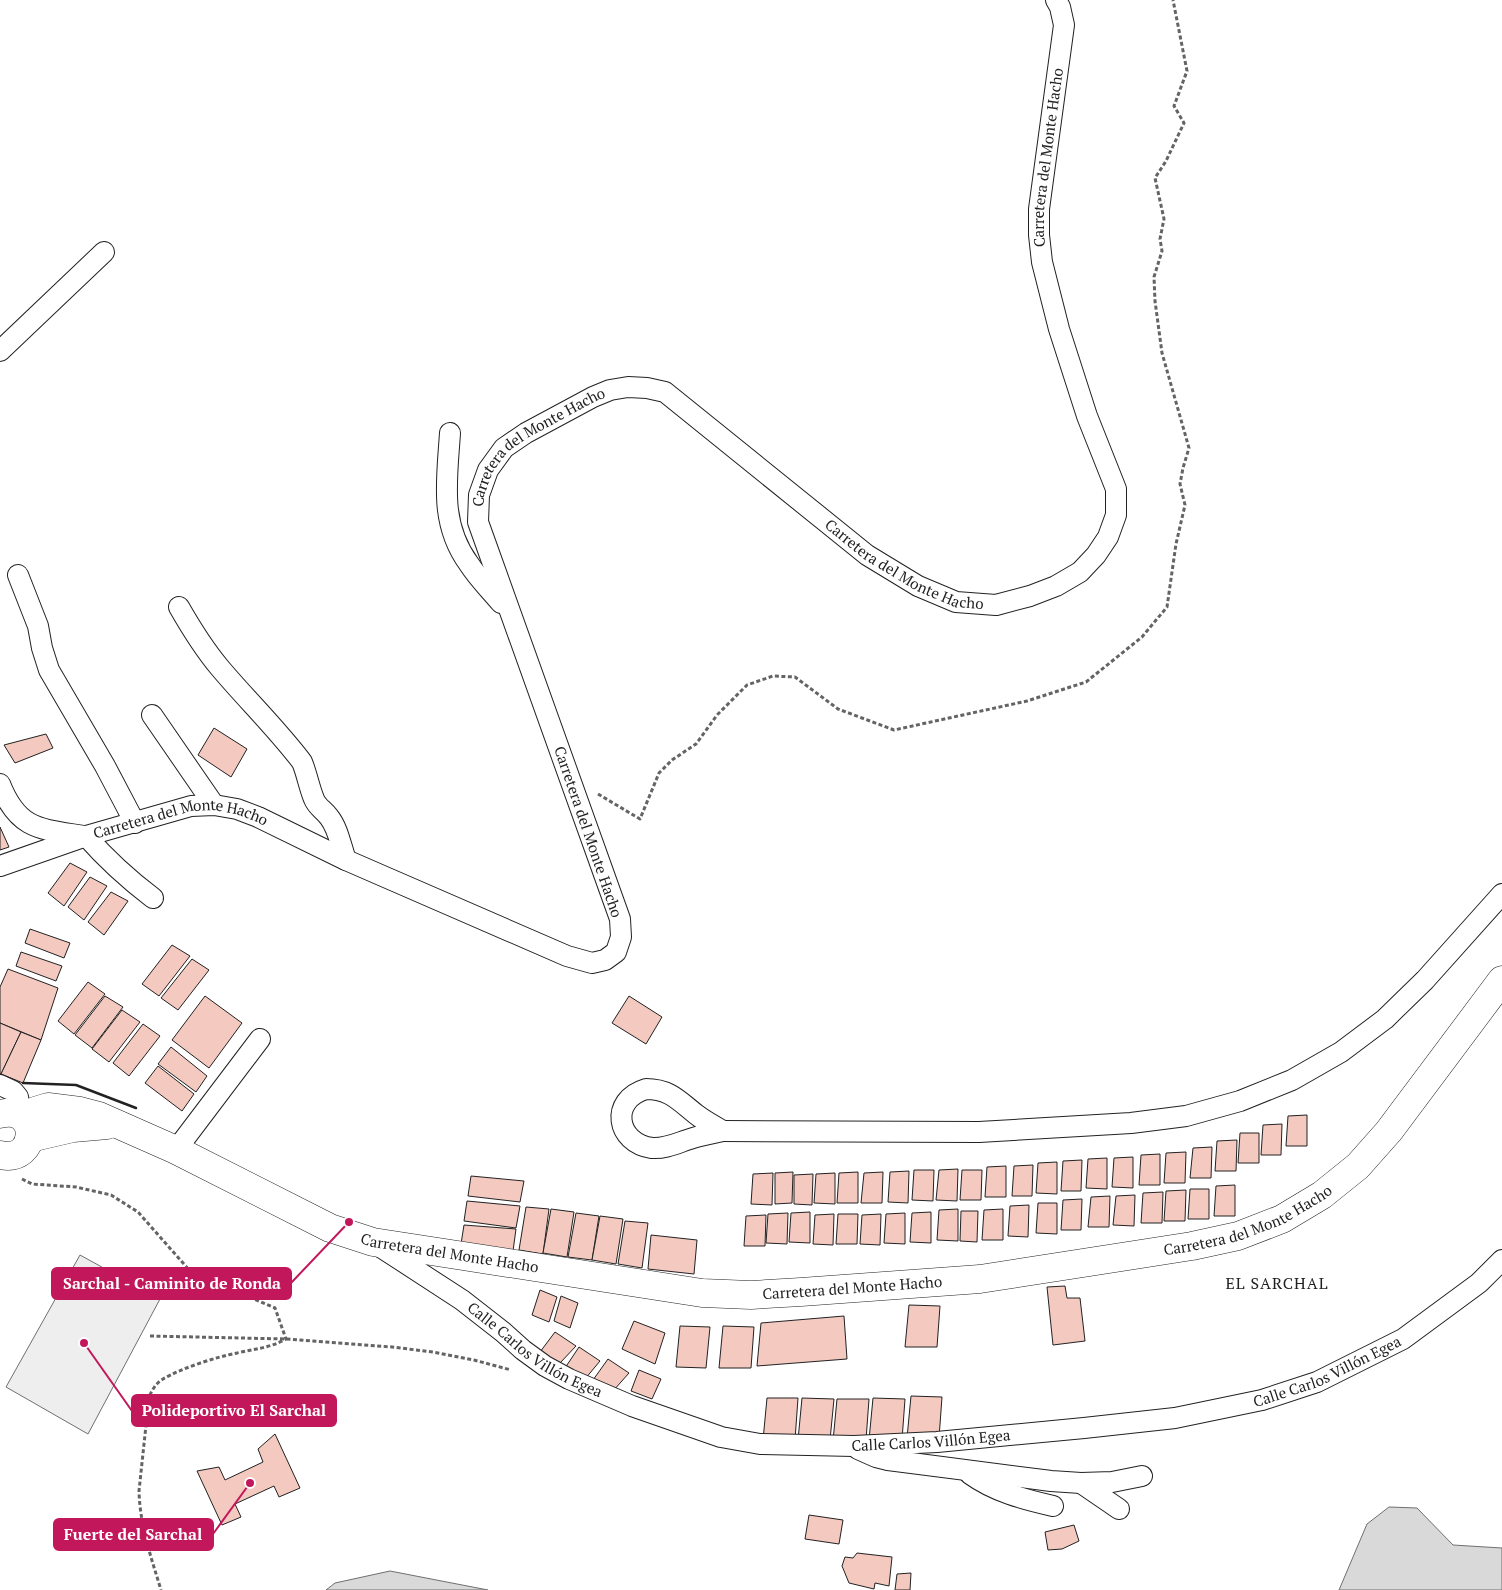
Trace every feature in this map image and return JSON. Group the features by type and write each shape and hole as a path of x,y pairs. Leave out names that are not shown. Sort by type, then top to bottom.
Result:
{"main road":[{"name":"Carretera del Monte Hacho","path":"11,1142 72,1128 116,1124 176,1150 330,1228 373,1242 702,1293 751,1295 980,1279 1192,1246 1238,1236 1282,1219 1322,1195 1358,1166 1389,1130 1502,980"}],"street":[{"name":"Carretera del Monte Hacho","path":"19,818 40,828 86,836 191,806 214,805 236,809 258,817 346,860 566,956 592,963 605,960 616,952 622,936 620,919 478,522 479,495 488,470 504,448 526,433 593,398 610,390 628,387 647,388 665,392 867,555 918,586 956,602 996,605 1030,596 1056,586 1080,572 1096,555 1108,537 1116,515 1116,488 1087,416 1059,329 1042,262 1039,209 1064,25 1060,7 1056,0"},
{"path":"0,352 104,252"},
{"path":"450,433 446,501 449,523 457,545 468,564 510,614"},
{"path":"18,575 38,626 49,670 105,766 134,822"},
{"path":"179,607 198,639 220,668 245,694 302,762 308,775 314,798 318,806 333,823 346,860"},
{"path":"152,714 214,805"},
{"path":"0,784 6,800 25,830 28,847 19,859"},
{"path":"0,866 86,836 128,880 153,898"},
{"path":"723,1132 697,1115 674,1096 654,1089 638,1091 626,1102 622,1110 622,1126 631,1139 640,1145 660,1148 701,1136 723,1132 979,1132 1131,1123 1186,1116 1240,1102 1292,1080 1340,1052 1385,1019 1425,980 1502,894"},
{"path":"176,1150 260,1039"},
{"path":"0,1085 18,1097 19,1103 11,1142"},
{"name":"Calle Carlos Villón Egea","path":"373,1242 462,1300 545,1366 568,1379 605,1395 721,1437 760,1444 854,1446 937,1442 1175,1418 1262,1400 1317,1382 1403,1339 1479,1283 1502,1260"},
{"path":"854,1446 865,1453 888,1460 1051,1481 1081,1483 1112,1482 1142,1476"},
{"path":"964,1470 1001,1492 1053,1506"},
{"path":"1081,1483 1120,1509"}],"path":[{"path":"569,777 640,819 659,773 672,760 696,744 717,716 747,685 773,676 795,678 838,709 894,730 1027,701 1086,682 1142,636 1167,607 1176,544 1185,505 1180,484 1189,448 1162,352 1154,277 1162,251 1160,239 1164,219 1155,178 1166,161 1184,124 1174,106 1187,71 1173,0"},
{"path":"11,1142 32,1184 76,1187 111,1195 138,1212 190,1272 275,1308 286,1339"},
{"path":"150,1336 286,1339 433,1352 474,1360 514,1371"},
{"path":"161,1590 141,1522 139,1507 149,1397 154,1387 162,1379 172,1374 203,1362 267,1347 286,1339"}],"shaded area":[{"path":"80,1255 160,1299 88,1434 6,1387"},
{"path":"1389,1507 1417,1508 1453,1545 1502,1548 1502,1590 1339,1590 1367,1524"},
{"path":"390,1571 488,1590 326,1590 335,1583"}],"building":[{"path":"214,728 247,749 231,777 198,755"},
{"path":"46,734 53,748 15,763 4,745"},
{"path":"0,827 9,847 0,850"},
{"path":"70,863 87,872 64,906 48,893"},
{"path":"90,877 107,886 84,920 68,907"},
{"path":"111,892 128,901 104,935 88,922"},
{"path":"30,929 70,943 64,958 25,943"},
{"path":"172,945 190,956 159,996 142,984"},
{"path":"21,952 62,966 56,981 16,966"},
{"path":"192,959 209,970 178,1010 161,998"},
{"path":"8,969 58,988 41,1040 0,1023 0,987"},
{"path":"88,982 105,994 74,1034 58,1021"},
{"path":"105,996 123,1007 92,1048 75,1035"},
{"path":"205,996 242,1023 209,1068 172,1040"},
{"path":"629,996 662,1017 646,1044 612,1023"},
{"path":"122,1010 140,1022 109,1062 92,1049"},
{"path":"0,1023 21,1032 1,1074 0,1074"},
{"path":"143,1024 160,1036 129,1076 113,1063"},
{"path":"21,1032 41,1040 23,1083 1,1074"},
{"path":"171,1047 207,1076 196,1092 158,1064"},
{"path":"158,1066 194,1094 182,1111 145,1083"},
{"path":"1307,1115 1307,1146 1286,1146 1288,1116"},
{"path":"1282,1124 1281,1155 1261,1155 1263,1125"},
{"path":"1240,1133 1259,1133 1259,1163 1238,1163"},
{"path":"1237,1140 1236,1171 1215,1171 1217,1141"},
{"path":"1212,1147 1211,1178 1190,1178 1193,1148"},
{"path":"1186,1152 1185,1183 1164,1183 1166,1153"},
{"path":"1160,1154 1160,1185 1139,1185 1141,1155"},
{"path":"1133,1157 1133,1188 1112,1187 1114,1158"},
{"path":"1107,1158 1107,1189 1086,1188 1088,1159"},
{"path":"1082,1160 1081,1191 1061,1191 1063,1161"},
{"path":"1057,1162 1057,1194 1036,1193 1038,1163"},
{"path":"1033,1165 1032,1196 1012,1196 1014,1166"},
{"path":"1006,1166 1006,1197 985,1197 987,1167"},
{"path":"958,1169 957,1201 936,1200 939,1170"},
{"path":"914,1170 934,1170 933,1201 912,1200"},
{"path":"962,1170 982,1170 981,1200 960,1200"},
{"path":"909,1171 908,1203 888,1202 890,1172"},
{"path":"793,1172 792,1203 775,1204 775,1173"},
{"path":"858,1172 858,1203 837,1203 839,1173"},
{"path":"883,1172 882,1203 861,1203 864,1173"},
{"path":"773,1173 772,1205 751,1204 753,1174"},
{"path":"835,1173 835,1204 814,1203 816,1174"},
{"path":"813,1174 812,1205 794,1204 794,1175"},
{"path":"471,1176 524,1181 520,1202 468,1196"},
{"path":"1235,1185 1235,1216 1214,1216 1216,1186"},
{"path":"1190,1189 1209,1189 1209,1219 1188,1219"},
{"path":"1186,1190 1185,1221 1164,1221 1166,1191"},
{"path":"1163,1192 1162,1223 1141,1223 1143,1193"},
{"path":"1135,1195 1134,1226 1113,1225 1116,1196"},
{"path":"1110,1196 1109,1227 1088,1227 1091,1197"},
{"path":"1082,1199 1081,1230 1061,1230 1063,1200"},
{"path":"467,1201 520,1206 516,1228 464,1221"},
{"path":"1038,1203 1057,1203 1057,1234 1036,1233"},
{"path":"1029,1205 1028,1237 1008,1236 1010,1206"},
{"path":"526,1207 549,1209 543,1254 519,1250"},
{"path":"551,1209 574,1212 567,1257 543,1253"},
{"path":"958,1209 958,1241 937,1240 939,1210"},
{"path":"1003,1209 1003,1240 982,1240 984,1210"},
{"path":"961,1211 978,1211 977,1242 960,1241"},
{"path":"810,1212 810,1243 789,1242 791,1213"},
{"path":"931,1212 931,1243 910,1242 912,1213"},
{"path":"576,1213 599,1216 592,1260 568,1257"},
{"path":"788,1213 787,1244 766,1243 768,1214"},
{"path":"905,1213 905,1244 884,1243 886,1214"},
{"path":"834,1214 833,1245 813,1244 815,1215"},
{"path":"838,1214 858,1214 857,1244 836,1244"},
{"path":"881,1214 880,1245 860,1244 862,1215"},
{"path":"766,1215 765,1246 744,1246 746,1216"},
{"path":"600,1216 623,1219 616,1264 592,1260"},
{"path":"625,1221 648,1223 642,1268 618,1264"},
{"path":"464,1225 516,1229 513,1251 461,1244"},
{"path":"651,1235 697,1240 694,1274 648,1269"},
{"path":"1065,1286 1067,1298 1080,1298 1085,1341 1053,1345 1047,1287"},
{"path":"540,1290 557,1297 549,1322 532,1315"},
{"path":"561,1296 578,1303 570,1328 554,1321"},
{"path":"909,1305 940,1306 937,1347 905,1347"},
{"path":"844,1316 847,1359 757,1366 761,1323"},
{"path":"634,1321 665,1333 655,1364 622,1349"},
{"path":"680,1326 710,1327 706,1368 676,1367"},
{"path":"723,1326 754,1327 751,1368 719,1368"},
{"path":"555,1332 576,1346 560,1363 540,1352"},
{"path":"579,1347 600,1361 585,1379 565,1368"},
{"path":"608,1359 629,1373 613,1391 593,1380"},
{"path":"639,1370 661,1379 652,1399 631,1391"},
{"path":"911,1396 942,1397 939,1438 907,1438"},
{"path":"767,1398 798,1398 795,1440 763,1440"},
{"path":"802,1398 834,1399 830,1440 798,1440"},
{"path":"873,1398 905,1399 902,1440 869,1440"},
{"path":"837,1399 869,1399 866,1440 833,1441"},
{"path":"275,1434 300,1488 279,1497 274,1486 235,1504 241,1517 222,1525 197,1471 219,1467 225,1480 263,1462 258,1449"},
{"path":"809,1515 843,1520 839,1544 805,1539"},
{"path":"1074,1525 1079,1541 1062,1549 1048,1550 1045,1532"},
{"path":"857,1553 892,1557 889,1586 875,1583 874,1589 849,1583 842,1566 845,1557 853,1558"},
{"path":"911,1573 910,1590 895,1590 897,1574"}],"wall":[{"path":"23,1083 76,1085 136,1108"}],"place":[{"name":"Sarchal - Caminito de Ronda","path":"349,1222"},
{"name":"Polideportivo El Sarchal","path":"84,1343"},
{"name":"Fuerte del Sarchal","path":"250,1483"}],"district":[{"name":"EL SARCHAL","path":"1277,1283"}]}
